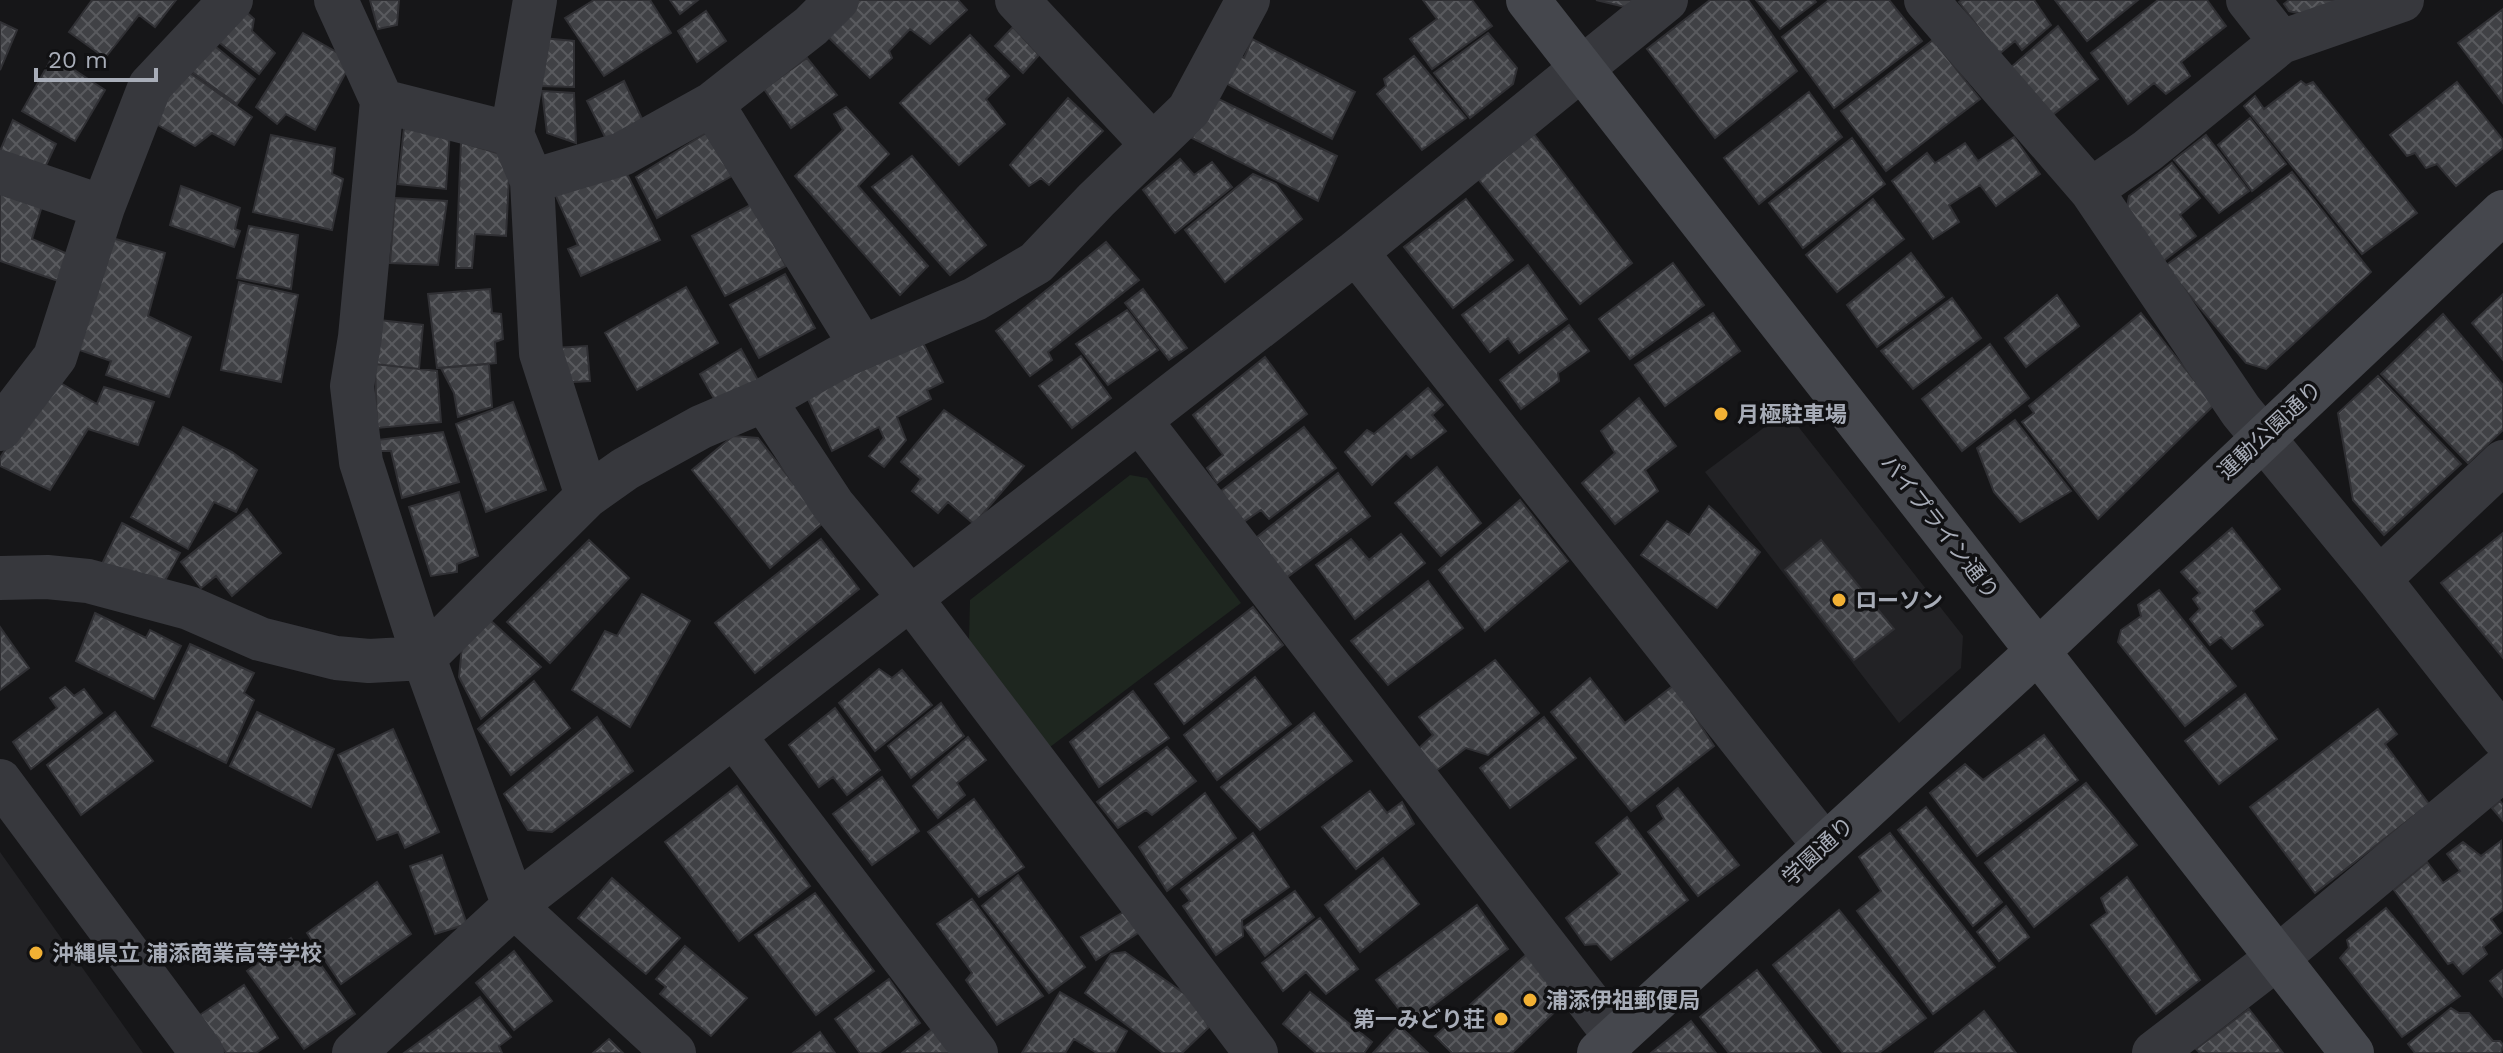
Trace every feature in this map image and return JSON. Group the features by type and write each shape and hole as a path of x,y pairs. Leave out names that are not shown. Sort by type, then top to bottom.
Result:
{"main road":[{"name":"パイプライン通り","path":"1528,0 2352,1053"},
{"name":"運動公園通り","path":"2038,651 2503,212"},
{"name":"学園通り","path":"1607,1045 2038,651"}],"street":[{"path":"336,0 382,101 360,337 352,386 361,462 424,658 514,906 674,1053"},
{"path":"535,0 512,134 532,181 541,353 587,496"},
{"path":"532,181 622,154 712,104 811,26 837,0"},
{"path":"1017,0 1152,144"},
{"path":"0,578 47,577 88,581 189,608 260,639 336,658 369,661 424,658 587,496 625,469 701,427 764,400 862,347 975,299 1036,263 1189,110 1248,0"},
{"path":"354,1053 514,906 1356,252 1666,0"},
{"path":"1926,0 2091,190 2241,411 2503,737"},
{"path":"2248,0 2281,42"},
{"path":"2091,190 2147,151 2281,42 2402,0"},
{"path":"0,429 55,357 103,207 150,86 217,5"},
{"path":"382,101 512,134"},
{"path":"712,104 862,347"},
{"path":"0,172 103,207"},
{"path":"1356,252 1824,845"},
{"path":"764,400 833,505 911,599 1249,1050"},
{"path":"1140,421 1607,1045"},
{"path":"2379,579 2503,462"},
{"path":"734,736 976,1053"},
{"path":"2154,1053 2277,958 2503,769"},
{"path":"0,781 202,1053"}],"shaded area":[{"path":"1786,411 1963,636 1961,668 1899,723 1705,472"},
{"path":"1130,475 1147,478 1241,603 1050,747 969,641 970,600"},
{"name":"沖縄県立 浦添商業高等学校","path":"0,852 143,1053 0,1053"}],"building":[{"path":"92,0 176,0 155,27 139,15 105,58 69,32"},
{"path":"370,0 399,0 397,25 378,29"},
{"path":"594,0 650,0 671,33 604,76 565,18"},
{"path":"670,0 698,0 680,14"},
{"path":"853,0 958,0 967,10 930,44 910,29 889,51 892,58 870,78 820,29"},
{"path":"1423,0 1472,0 1492,26 1432,69 1410,39 1437,19"},
{"path":"1596,0 1638,0 1629,8"},
{"path":"1710,0 1748,0 1797,71 1715,138 1647,49"},
{"path":"1756,0 1814,0 1816,2 1780,29"},
{"path":"1829,0 1889,0 1922,41 1834,108 1782,37"},
{"path":"2034,0 2051,25 2022,50 2015,41 1999,54 1959,2"},
{"path":"2055,0 2138,0 2087,41"},
{"path":"2158,0 2207,0 2226,26 2181,62 2190,76 2166,94 2154,83 2128,104 2091,53"},
{"path":"2289,0 2349,0 2306,15 2289,11 2284,4"},
{"path":"237,4 254,19 252,31 275,53 259,74 210,35"},
{"path":"2503,9 2503,103 2458,43"},
{"path":"706,11 726,41 697,62 678,31"},
{"path":"0,22 17,30 0,70"},
{"path":"2058,26 2098,79 2050,117 2009,69"},
{"path":"1013,27 1039,55 1023,73 995,46"},
{"path":"303,33 352,61 315,130 286,114 277,124 256,107"},
{"path":"1488,33 1517,68 1513,84 1470,118 1434,73"},
{"path":"970,35 1009,76 986,99 1005,124 959,165 900,103"},
{"path":"205,38 255,79 237,104 181,64"},
{"path":"542,38 574,41 574,87 540,86"},
{"path":"1252,39 1355,92 1332,139 1218,79 1231,52 1244,58"},
{"path":"1933,40 1980,99 1886,171 1841,111"},
{"path":"53,56 105,90 75,141 22,111"},
{"path":"1414,56 1466,118 1422,150 1377,94 1386,86 1384,79"},
{"path":"807,58 837,95 791,128 764,89"},
{"path":"177,64 252,117 234,145 212,133 195,146 142,116"},
{"path":"624,81 643,121 606,139 587,101"},
{"path":"2301,81 2306,85 2313,82 2417,213 2362,254 2244,106 2255,96 2264,109"},
{"path":"2457,82 2503,140 2503,148 2456,186 2437,164 2426,168 2415,153 2407,156 2390,135"},
{"path":"542,91 574,93 576,143 547,133"},
{"path":"1809,92 1842,137 1759,204 1724,158"},
{"path":"1210,95 1337,156 1318,201 1192,138"},
{"path":"1068,98 1103,131 1049,185 1041,178 1029,186 1010,165"},
{"path":"846,107 889,154 858,186 928,266 900,295 795,176 843,130 834,114"},
{"path":"2250,118 2286,164 2252,191 2218,145"},
{"path":"13,120 56,144 42,174 0,157"},
{"path":"404,128 450,131 446,189 398,184"},
{"path":"706,133 732,176 657,218 636,177"},
{"path":"1534,134 1632,263 1580,304 1478,179"},
{"path":"271,135 335,148 332,174 343,179 332,230 253,212"},
{"path":"2206,135 2249,191 2219,213 2174,160"},
{"path":"2014,137 2040,174 1996,206 1980,185 1949,205 1959,222 1933,239 1892,181 1927,153 1935,163 1965,143 1978,161"},
{"path":"1852,138 1885,184 1803,248 1769,203"},
{"path":"461,142 510,157 506,236 475,234 472,268 456,268"},
{"path":"912,156 986,245 950,275 872,187"},
{"path":"1180,159 1194,175 1212,162 1232,187 1175,233 1143,190"},
{"path":"2172,163 2200,198 2180,215 2196,236 2161,263 2125,218 2129,196"},
{"path":"624,168 660,240 581,276 568,249 578,245 551,185"},
{"path":"2292,172 2371,272 2266,369 2246,363 2165,266"},
{"path":"1253,174 1276,184 1302,219 1225,282 1185,230"},
{"path":"181,186 240,208 235,229 240,231 234,247 170,225"},
{"path":"0,193 42,206 32,239 68,254 58,281 0,261"},
{"path":"395,198 447,201 438,265 390,263"},
{"path":"1466,199 1513,260 1453,308 1404,247"},
{"path":"1873,199 1904,239 1837,292 1806,255"},
{"path":"752,204 786,266 725,296 692,236"},
{"path":"249,226 298,235 291,289 237,278"},
{"path":"105,236 165,253 148,316 191,337 169,397 106,375 111,361 68,346"},
{"path":"1106,242 1139,280 1048,352 1052,360 1030,376 996,331"},
{"path":"1911,253 1944,297 1877,347 1847,305"},
{"path":"1673,263 1704,305 1630,359 1599,319"},
{"path":"1528,265 1567,319 1519,353 1508,338 1490,352 1462,315"},
{"path":"785,274 815,328 759,358 730,305"},
{"path":"239,282 298,295 281,382 221,370"},
{"path":"686,287 718,343 637,390 605,333"},
{"path":"490,289 492,313 501,314 503,339 495,342 496,363 437,368 428,294"},
{"path":"1143,289 1187,348 1169,360 1125,303"},
{"path":"2503,294 2503,360 2472,323"},
{"path":"2057,295 2079,326 2026,367 2005,338"},
{"path":"1952,298 1981,338 1913,389 1881,351"},
{"path":"1127,310 1158,350 1108,385 1076,344"},
{"path":"1713,313 1740,351 1665,406 1635,365"},
{"path":"2141,313 2214,405 2098,519 2022,422 2034,413 2029,406"},
{"path":"2443,314 2503,385 2503,430 2468,463 2381,374"},
{"path":"379,320 423,325 419,369 375,364"},
{"path":"1569,325 1589,351 1558,373 1559,381 1521,409 1500,380"},
{"path":"923,343 943,382 927,390 931,399 897,417 906,440 884,467 869,456 884,438 879,427 832,451 806,395"},
{"path":"1990,344 2029,398 1962,451 1922,399"},
{"path":"587,346 590,381 556,383 554,348"},
{"path":"741,349 759,382 717,404 700,374"},
{"path":"1081,356 1111,398 1072,428 1039,386"},
{"path":"1265,357 1307,414 1217,483 1207,468 1223,455 1193,415"},
{"path":"375,364 437,371 441,422 377,428"},
{"path":"489,364 492,407 458,417 454,393 441,368"},
{"path":"2378,376 2461,464 2384,535 2353,500 2338,413"},
{"path":"57,381 97,404 104,387 154,402 138,445 88,429 50,490 0,466 0,458 17,431"},
{"path":"1428,388 1443,405 1432,415 1446,431 1411,458 1406,453 1372,485 1345,452 1367,430 1374,434"},
{"path":"1639,398 1676,446 1645,470 1658,491 1615,524 1582,483 1615,453 1601,431"},
{"path":"513,402 546,490 486,512 456,424"},
{"path":"944,410 1024,466 974,524 948,502 938,513 912,491 921,479 901,462"},
{"path":"2015,420 2071,491 2020,522 1994,492 1977,448"},
{"path":"183,427 232,452 257,470 236,512 214,502 188,549 131,517"},
{"path":"1304,427 1336,468 1269,519 1261,510 1242,523 1221,491"},
{"path":"443,432 459,482 402,498 391,451 380,451 377,440"},
{"path":"733,436 758,438 824,522 770,568 692,470"},
{"path":"1437,467 1481,523 1441,556 1395,503"},
{"path":"1338,473 1370,516 1286,578 1257,537"},
{"path":"459,492 478,556 457,564 457,572 431,576 409,507"},
{"path":"1520,500 1568,561 1485,631 1439,570"},
{"path":"1709,506 1760,552 1717,608 1641,555 1667,521 1689,535"},
{"path":"247,509 281,553 232,596 216,576 201,588 181,562"},
{"path":"122,523 180,553 161,588 102,564"},
{"path":"2232,528 2280,589 2253,611 2263,625 2232,649 2221,637 2210,645 2190,619 2200,609 2193,599 2200,593 2181,572"},
{"path":"2503,533 2503,658 2441,583"},
{"path":"1401,534 1425,563 1355,619 1316,565 1351,539 1369,560"},
{"path":"821,539 859,589 755,673 715,623"},
{"path":"589,540 629,578 550,663 507,622"},
{"name":"ローソン","path":"1821,540 1894,629 1854,660 1785,570"},
{"path":"1428,581 1463,628 1388,685 1351,641"},
{"path":"2159,590 2236,686 2185,726 2118,642 2121,630 2141,616 2138,605"},
{"path":"642,594 690,621 630,727 572,690 605,631 617,636"},
{"path":"1253,607 1283,645 1184,724 1155,684"},
{"path":"95,613 146,638 150,630 181,646 154,699 76,661"},
{"path":"490,620 541,667 481,719 459,677 462,647"},
{"path":"0,627 29,668 0,690"},
{"path":"190,644 254,673 244,693 254,700 226,763 152,726"},
{"path":"1495,660 1539,713 1488,755 1466,748 1436,771 1417,750 1433,735 1419,717"},
{"path":"879,669 892,678 902,670 932,705 875,751 839,703"},
{"path":"1255,677 1291,724 1217,780 1184,735"},
{"path":"1590,678 1625,723 1674,685 1714,746 1631,811 1551,712"},
{"path":"534,681 570,728 511,775 478,729"},
{"path":"65,687 74,696 84,689 102,713 31,769 13,742 57,708 50,698"},
{"path":"1133,691 1169,738 1099,787 1070,742"},
{"path":"2245,694 2277,739 2219,784 2185,741"},
{"path":"941,703 964,736 911,778 888,746"},
{"path":"835,708 880,770 847,795 833,777 819,787 789,745"},
{"path":"2378,709 2397,734 2385,744 2429,804 2315,893 2250,807"},
{"path":"115,712 153,761 81,815 47,765"},
{"path":"257,712 334,749 311,807 230,766"},
{"path":"1314,713 1352,761 1260,830 1221,787"},
{"path":"597,717 633,771 552,832 528,830 504,794"},
{"path":"1544,717 1576,758 1510,808 1480,768"},
{"path":"393,729 439,832 405,848 398,832 377,840 338,755"},
{"path":"2044,735 2078,780 1977,856 1930,793 1965,764 1983,780"},
{"path":"968,737 986,760 957,783 965,795 938,818 913,786"},
{"path":"1167,747 1196,781 1152,815 1146,810 1118,828 1097,802"},
{"path":"882,777 919,831 872,865 833,814"},
{"path":"2086,783 2137,845 2034,927 1985,863"},
{"path":"737,786 810,886 739,941 665,842"},
{"path":"1678,788 1739,865 1698,896 1648,832 1664,819 1657,806"},
{"path":"1370,791 1387,813 1402,802 1414,824 1356,869 1322,827"},
{"path":"1205,793 1236,838 1167,891 1139,847"},
{"path":"974,799 1024,867 979,897 928,832"},
{"path":"2500,801 2503,805 2503,821 2492,808"},
{"path":"1926,807 2002,902 1973,926 1898,830"},
{"path":"1627,817 1688,900 1611,960 1597,944 1585,945 1566,918 1620,874 1596,843"},
{"path":"1253,833 1289,887 1242,920 1243,936 1216,955 1183,906 1190,901 1181,889"},
{"path":"1890,833 1995,967 1933,1014 1857,911 1881,891 1859,857"},
{"path":"2501,841 2503,910 2491,919 2501,933 2483,947 2487,954 2463,974 2453,962 2448,964 2394,890 2427,862 2443,883 2460,871 2447,854 2463,842 2481,856"},
{"path":"442,855 467,924 435,934 410,866"},
{"path":"1383,858 1419,904 1360,952 1325,905"},
{"path":"1018,875 1085,967 1049,993 982,906"},
{"path":"2127,877 2200,980 2156,1014 2091,925 2107,913 2101,898"},
{"path":"612,878 680,938 646,974 578,918"},
{"path":"377,882 411,934 341,984 307,933"},
{"path":"1295,891 1314,917 1265,956 1244,927"},
{"path":"815,893 874,971 816,1015 755,935"},
{"path":"972,899 1043,996 997,1025 966,980 972,973 937,924"},
{"path":"1477,905 1508,949 1410,1023 1376,980"},
{"path":"2006,906 2029,937 1999,961 1977,932"},
{"path":"1132,907 1146,928 1096,960 1081,937"},
{"path":"2386,908 2460,996 2402,1037 2340,958 2349,948 2347,940"},
{"path":"1839,910 1926,1018 1879,1053 1843,1053 1773,965"},
{"path":"1320,918 1358,969 1326,994 1306,972 1283,991 1262,963"},
{"path":"291,938 304,956 314,955 355,1014 304,1049 247,971"},
{"path":"685,946 747,998 711,1036 660,994 666,987 656,979"},
{"path":"514,951 552,1001 514,1030 476,983"},
{"path":"1125,952 1195,1001 1209,1027 1182,1053 1163,1053 1085,993 1111,954"},
{"name":"第一みどり荘","path":"1527,954 1566,1001 1512,1053 1452,1053 1435,1036"},
{"path":"1757,970 1821,1053 1729,1053 1700,1017"},
{"path":"2503,970 2503,997 2490,981"},
{"path":"889,979 920,1023 879,1053 860,1053 835,1019"},
{"path":"244,985 278,1038 256,1053 226,1053 200,1015"},
{"path":"1060,992 1127,1031 1115,1053 1097,1053 1074,1039 1065,1053 1022,1053"},
{"path":"1310,992 1372,1042 1364,1053 1316,1053 1283,1024"},
{"path":"480,997 511,1037 499,1046 502,1053 404,1053"},
{"path":"2451,1008 2459,1013 2469,1013 2493,1041 2500,1041 2503,1045 2501,1053 2415,1053 2408,1044"},
{"path":"2249,1009 2283,1053 2200,1053 2196,1049"},
{"path":"1984,1011 2016,1053 1935,1053 1935,1052"},
{"path":"1691,1021 1716,1053 1651,1053"},
{"path":"1399,1025 1428,1053 1373,1053"},
{"path":"932,1029 951,1053 902,1053"},
{"path":"820,1032 835,1053 793,1053"},
{"path":"609,1039 623,1053 593,1053"}],"place":[{"name":"月極駐車場","path":"1721,414"},
{"name":"ローソン","path":"1839,600"},
{"name":"沖縄県立 浦添商業高等学校","path":"36,953"},
{"name":"浦添伊祖郵便局","path":"1530,1000"},
{"name":"第一みどり荘","path":"1501,1019"}]}
